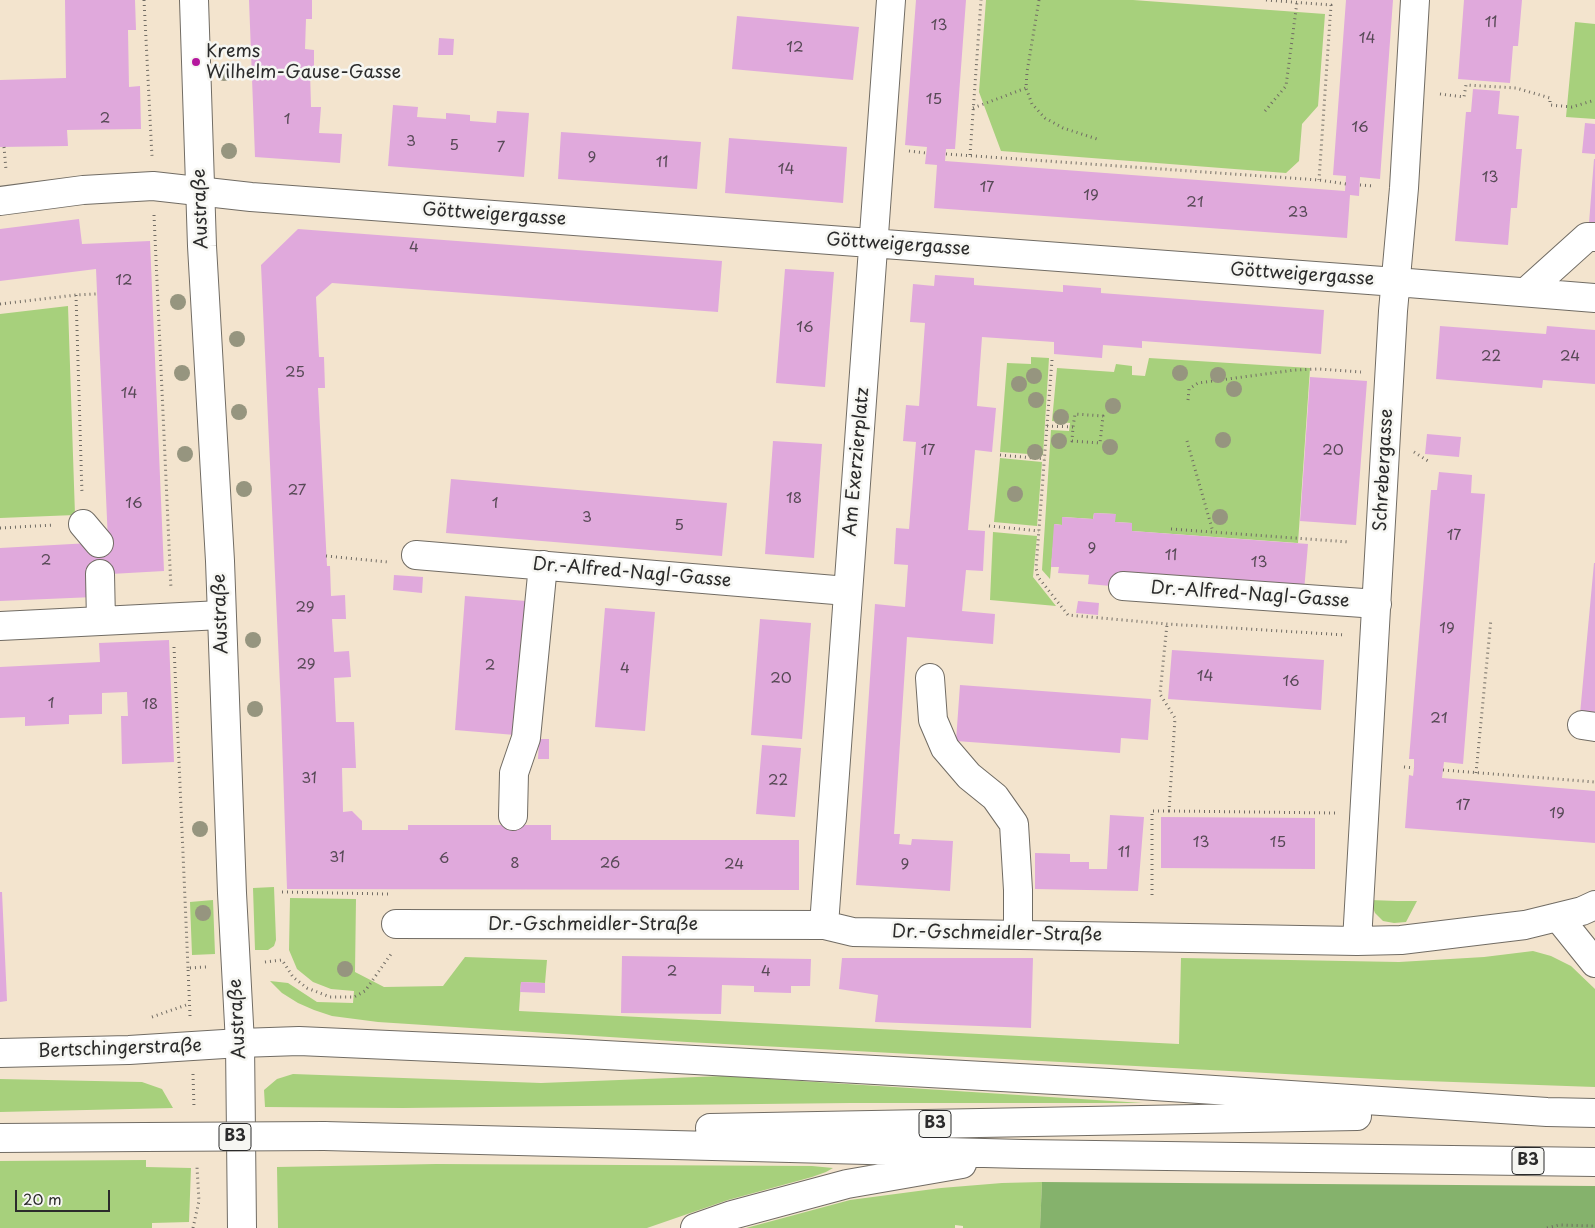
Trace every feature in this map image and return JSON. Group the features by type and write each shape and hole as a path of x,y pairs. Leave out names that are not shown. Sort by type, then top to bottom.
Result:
{"main road":[{"name":"Austraße","path":"194,0 202,246 220,562 232,893 240,1043 242,1228"},
{"name":"Am Exerzierplatz","path":"824,925 891,0"},
{"name":"Schrebergasse","path":"1357,941 1396,282 1404,188 1415,0"},
{"name":"Göttweigergasse","path":"3,188 83,190 153,186 201,192 1595,298"},
{"path":"1526,292 1587,236 1595,237"},
{"name":"Dr.-Alfred-Nagl-Gasse","path":"416,555 847,591"},
{"path":"513,816 514,773 526,738 543,565"},
{"path":"100,574 101,621"},
{"name":"Dr.-Alfred-Nagl-Gasse","path":"1123,586 1377,604"},
{"path":"0,626 221,615"},
{"path":"930,678 932,720 945,748 969,776 995,797 1014,824 1018,890 1018,934"},
{"name":"Dr.-Gschmeidler-Straße","path":"396,924 824,925 853,932 1357,941 1401,940 1525,925 1595,906"},
{"path":"1558,917 1595,963"},
{"name":"Bertschingerstraße","path":"0,1052 129,1050 299,1041 589,1054 1110,1083 1547,1112"},
{"name":"B3","path":"0,1138 324,1136 1547,1112 1595,1113"},
{"name":"B3","path":"324,1136 1023,1154 1595,1162"},
{"path":"695,1228 732,1215 847,1184 1023,1154"}],"path":[{"path":"144,0 152,158"},
{"path":"970,155 981,0"},
{"path":"1039,0 1026,72 1026,88 1032,104 1045,118 1063,128 1097,139"},
{"path":"1266,0 1331,5 1318,180"},
{"path":"1265,111 1286,86 1298,2"},
{"path":"1438,94 1464,96 1466,85 1516,88 1550,98 1550,105 1572,107 1595,100"},
{"path":"973,108 1026,88"},
{"path":"3,188 4,147"},
{"path":"946,154 1318,180 1346,184"},
{"path":"154,207 171,594"},
{"path":"0,304 97,294"},
{"path":"0,528 91,533 76,295"},
{"path":"1052,360 1036,568 1038,577 1068,615 1167,624 1354,635"},
{"path":"1188,400 1189,389 1198,383 1295,370 1319,369 1363,372"},
{"path":"1075,414 1103,416 1100,443 1072,441 1074,427 1075,414"},
{"path":"1047,426 1074,427"},
{"path":"1187,441 1214,532"},
{"path":"1000,455 1044,459"},
{"path":"990,526 1039,531"},
{"path":"1170,528 1350,542"},
{"path":"326,556 395,562 416,555"},
{"path":"1476,773 1491,619"},
{"path":"1167,624 1160,694 1175,718 1169,811"},
{"path":"174,647 190,1015"},
{"path":"1404,767 1414,768"},
{"path":"1443,770 1595,782"},
{"path":"1152,895 1152,811 1336,813"},
{"path":"282,892 396,894"},
{"path":"261,962 282,960 293,977 308,988 330,997 354,997 365,991 396,946 396,924"},
{"path":"188,968 216,966"},
{"path":"193,1228 199,1201 197,1162"},
{"path":"1547,1228 1559,1225 1595,1226"}],"green space":[{"path":"986,0 1133,0 1325,14 1318,106 1302,124 1299,161 1286,173 1001,151 979,92"},
{"path":"1575,22 1595,24 1595,119 1566,117"},
{"path":"68,306 75,515 0,518 0,314"},
{"path":"1031,357 1049,358 1043,455 1000,452 1007,363 1031,364"},
{"path":"1149,358 1310,368 1298,543 1132,531 1132,523 1115,522 1115,514 1094,513 1093,519 1063,517 1062,525 1055,524 1050,579 1042,570 1051,430 1069,431 1070,423 1052,421 1057,368 1114,372 1116,364 1132,366 1132,375 1145,376"},
{"path":"1000,458 1042,462 1037,526 994,522"},
{"path":"993,532 1037,536 1033,577 1056,606 990,600"},
{"path":"274,887 276,940 274,946 268,950 255,950 253,888"},
{"path":"290,898 356,899 355,972 384,987 443,986 465,957 547,960 545,983 521,982 519,1011 1179,1044 1181,958 1399,962 1484,957 1533,951 1551,956 1571,966 1595,989 1595,1087 1397,1080 687,1042 378,1022 332,1016 298,1003 282,993 270,981 288,983 317,1002 353,1003 354,991 331,989 313,982 297,969 289,950"},
{"path":"213,900 215,954 192,955 190,902"},
{"path":"1370,900 1417,901 1406,922 1394,923 1383,921 1375,913"},
{"path":"293,1074 541,1083 723,1076 1143,1103 850,1103 403,1108 265,1107 264,1090 277,1079"},
{"path":"0,1079 142,1082 162,1089 173,1108 0,1112"},
{"path":"146,1160 146,1167 191,1168 189,1222 152,1223 152,1228 0,1228 0,1161"},
{"path":"436,1164 812,1166 833,1168 812,1177 728,1200 647,1228 278,1228 277,1167"},
{"path":"1042,1182 1040,1228 963,1228 963,1226 955,1225 955,1228 746,1228 850,1200 941,1188"},
{"path":"1042,1182 1595,1186 1595,1228 1040,1228"}],"building":[{"path":"65,0 135,0 136,30 128,30 129,87 140,86 141,129 67,130 68,146 0,147 0,80 66,78"},
{"path":"249,0 312,0 312,19 306,19 305,49 314,50 314,71 310,71 311,107 321,107 319,133 342,134 340,163 255,157"},
{"path":"916,0 966,0 955,149 946,149 945,161 1345,191 1346,176 1333,175 1346,0 1393,0 1380,179 1360,177 1359,196 1350,195 1347,238 934,208 937,165 925,164 927,147 905,145"},
{"path":"1464,0 1522,0 1518,46 1513,46 1510,83 1458,79"},
{"path":"737,16 859,27 853,80 732,69"},
{"path":"439,38 454,39 453,55 438,55"},
{"path":"1473,89 1500,91 1498,114 1519,116 1516,149 1522,149 1517,208 1511,208 1508,245 1455,241 1466,112 1471,112"},
{"path":"393,105 418,107 417,117 446,119 446,113 470,115 470,121 496,123 497,111 529,113 524,177 388,166"},
{"path":"1585,123 1595,124 1595,154 1582,153"},
{"path":"561,132 701,142 697,189 558,179"},
{"path":"729,138 847,147 843,203 725,193"},
{"path":"1595,159 1595,224 1589,223"},
{"path":"79,219 82,244 150,241 164,571 93,575 94,597 0,601 0,548 108,542 96,269 0,281 0,229"},
{"path":"298,229 722,261 718,312 332,283 316,297 319,357 324,357 325,388 318,388 327,566 330,566 331,596 345,595 346,619 332,619 334,652 349,651 351,677 334,678 336,722 354,722 356,768 342,768 343,812 352,811 362,821 362,830 408,830 408,825 551,825 551,840 799,840 799,890 287,889 281,708 261,265"},
{"path":"785,269 834,272 825,387 776,383"},
{"path":"935,275 974,278 974,285 1063,292 1063,285 1101,288 1101,293 1324,310 1321,354 1142,341 1142,348 1103,345 1102,358 1054,354 1054,342 982,337 977,406 996,408 992,452 975,450 968,530 985,531 983,571 966,570 962,611 995,614 993,644 907,637 894,834 900,834 899,844 911,845 912,839 953,841 950,891 856,885 875,604 905,607 908,565 894,564 896,528 909,529 916,442 903,441 906,405 919,406 925,323 910,322 913,284 934,286"},
{"path":"1440,326 1546,334 1547,326 1595,330 1595,384 1543,380 1542,388 1436,379"},
{"path":"1310,377 1367,381 1356,525 1300,521"},
{"path":"1427,434 1461,437 1459,457 1425,454"},
{"path":"773,441 822,444 814,558 765,554"},
{"path":"1439,472 1472,475 1471,493 1485,494 1463,764 1444,762 1442,778 1595,791 1595,843 1405,828 1409,775 1413,776 1414,768 1414,759 1409,759 1431,490 1437,490"},
{"path":"451,479 727,503 722,556 446,533"},
{"path":"1094,513 1116,514 1115,522 1132,523 1132,531 1308,544 1304,591 1111,577 1111,586 1088,584 1089,575 1058,573 1059,567 1051,567 1054,524 1062,525 1062,517 1093,519"},
{"path":"1595,563 1595,715 1580,714"},
{"path":"394,575 423,577 422,593 393,590"},
{"path":"465,596 526,601 515,735 455,730"},
{"path":"1078,601 1099,603 1098,615 1076,613"},
{"path":"605,608 655,612 645,731 595,727"},
{"path":"760,619 811,623 802,739 751,735"},
{"path":"169,640 174,762 122,764 121,716 128,716 127,692 102,693 102,714 69,715 69,724 25,726 25,717 0,718 0,667 100,662 99,643"},
{"path":"1172,650 1324,660 1321,710 1168,699"},
{"path":"960,685 1151,699 1148,740 1121,738 1120,753 956,741"},
{"path":"539,739 549,739 549,759 538,759"},
{"path":"762,745 801,748 795,817 756,814"},
{"path":"1110,815 1144,817 1138,891 1035,889 1035,853 1070,854 1070,862 1089,862 1089,869 1107,869"},
{"path":"1161,817 1315,818 1315,869 1161,868"},
{"path":"0,892 2,892 7,1001 0,1002"},
{"path":"622,956 811,959 810,986 791,986 791,993 754,992 754,986 722,985 721,1014 621,1013"},
{"path":"842,958 1033,958 1031,1028 875,1022 878,995 839,989"},
{"path":"521,982 545,983 545,993 520,992"}],"place":[{"name":"Krems Wilhelm-Gause-Gasse","path":"196,62"}]}
